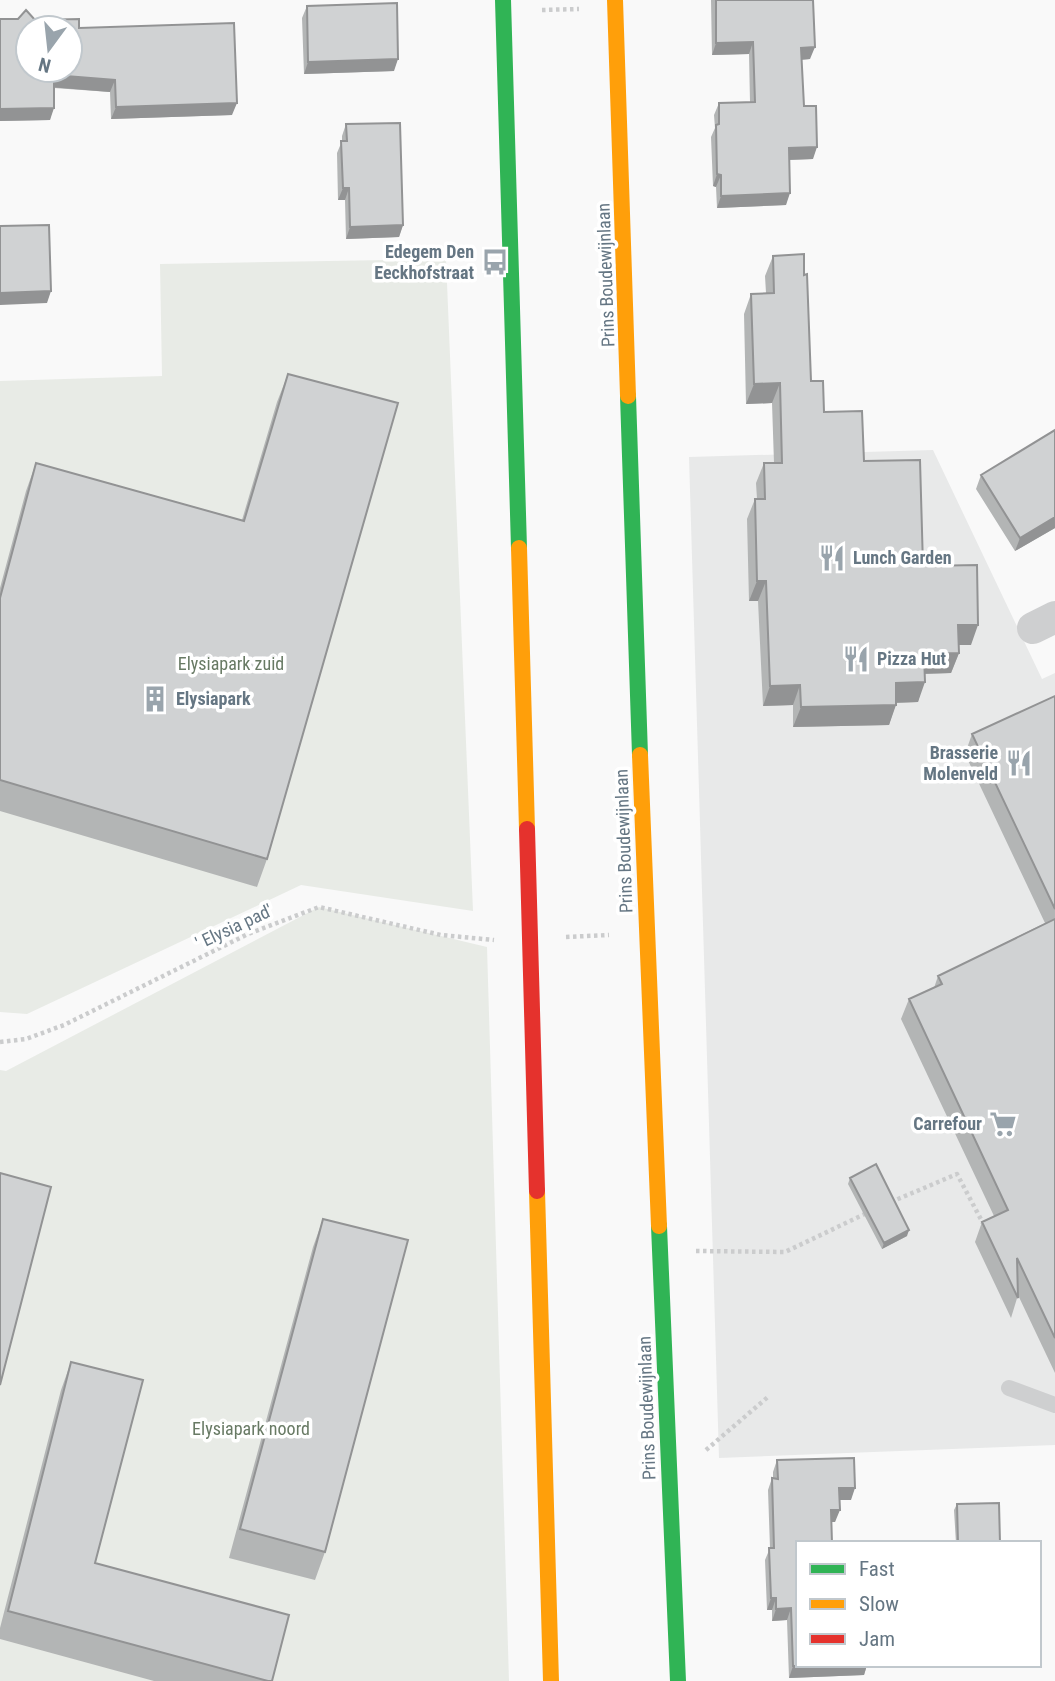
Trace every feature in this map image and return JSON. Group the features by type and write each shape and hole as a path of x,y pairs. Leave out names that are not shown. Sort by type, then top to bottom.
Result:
{"main road":[{"name":"Prins Boudewijnlaan","path":"616,4 646,932 678,1681"},
{"path":"503,5 551,1681"}],"lane":[{"path":"1009,1388 1055,1405"}],"path":[{"path":"503,5 616,4"},
{"name":"' Elysia pad'","path":"0,1042 26,1039 64,1026 248,934 318,907 441,934 493,940 646,932"},
{"path":"886,1204 957,1174 989,1235"},
{"path":"695,1251 785,1252 873,1210"},
{"path":"701,1454 769,1396"}],"shaded area":[{"path":"933,450 1042,679 1055,673 1055,1445 719,1458 689,457"}],"green space":[{"name":"Elysiapark zuid","path":"446,259 473,911 301,885 27,1014 0,1012 0,381 162,376 160,264"},
{"name":"Elysiapark noord","path":"319,907 487,947 509,1681 0,1681 0,1070 6,1071"}],"building":[{"path":"716,0 813,0 815,47 801,48 804,106 816,106 817,147 789,148 790,193 721,196 721,175 717,174 716,125 719,124 719,103 755,102 753,42 716,43"},
{"path":"397,3 398,59 308,62 307,6"},
{"path":"0,19 14,19 14,84 54,84 54,108 0,109"},
{"path":"234,23 237,103 116,107 115,80 84,77 84,28"},
{"path":"400,123 403,225 350,227 349,188 343,188 341,141 347,141 346,124"},
{"path":"49,225 51,291 0,293 0,226"},
{"path":"804,254 811,381 823,381 824,412 862,411 864,461 920,460 923,566 977,565 978,625 958,625 959,653 924,654 925,682 896,683 896,705 801,707 800,685 770,686 766,581 757,581 755,499 765,499 764,463 782,463 780,383 754,384 751,294 774,293 773,256"},
{"name":"Elysiapark","path":"288,374 398,403 267,859 0,780 0,598 36,463 244,521"},
{"path":"1055,430 1055,517 1020,538 981,475"},
{"path":"1055,696 1055,909 972,734"},
{"name":"Carrefour","path":"1055,919 1055,1338 1017,1258 1018,1298 982,1222 1008,1210 909,999 942,984 938,976"},
{"path":"876,1164 909,1230 884,1243 850,1178"},
{"path":"0,1173 51,1187 0,1385"},
{"path":"323,1219 408,1240 325,1552 240,1529"},
{"path":"71,1362 143,1380 95,1563 289,1615 272,1681 8,1611"},
{"path":"854,1458 855,1488 839,1488 840,1510 831,1510 832,1541 796,1541 796,1666 793,1666 791,1608 776,1609 776,1598 771,1598 769,1548 774,1548 772,1478 778,1479 777,1460"},
{"path":"999,1503 1000,1541 958,1541 957,1504"}],"traffic: fast":[{"path":"503,0 519,548"},
{"path":"628,396 640,755"},
{"path":"659,1226 678,1681"}],"traffic: slow":[{"path":"615,0 628,396"},
{"path":"519,548 527,829"},
{"path":"640,755 659,1226"},
{"path":"537,1191 551,1681"}],"traffic: jam":[{"path":"527,829 537,1191"}],"place":[{"name":"Edegem Den Eeckhofstraat","path":"495,262"},
{"name":"Lunch Garden","path":"832,558"},
{"name":"Pizza Hut","path":"856,659"},
{"name":"Elysiapark","path":"155,699"},
{"name":"Brasserie Molenveld","path":"1019,763"},
{"name":"Carrefour","path":"1003,1124"}]}
